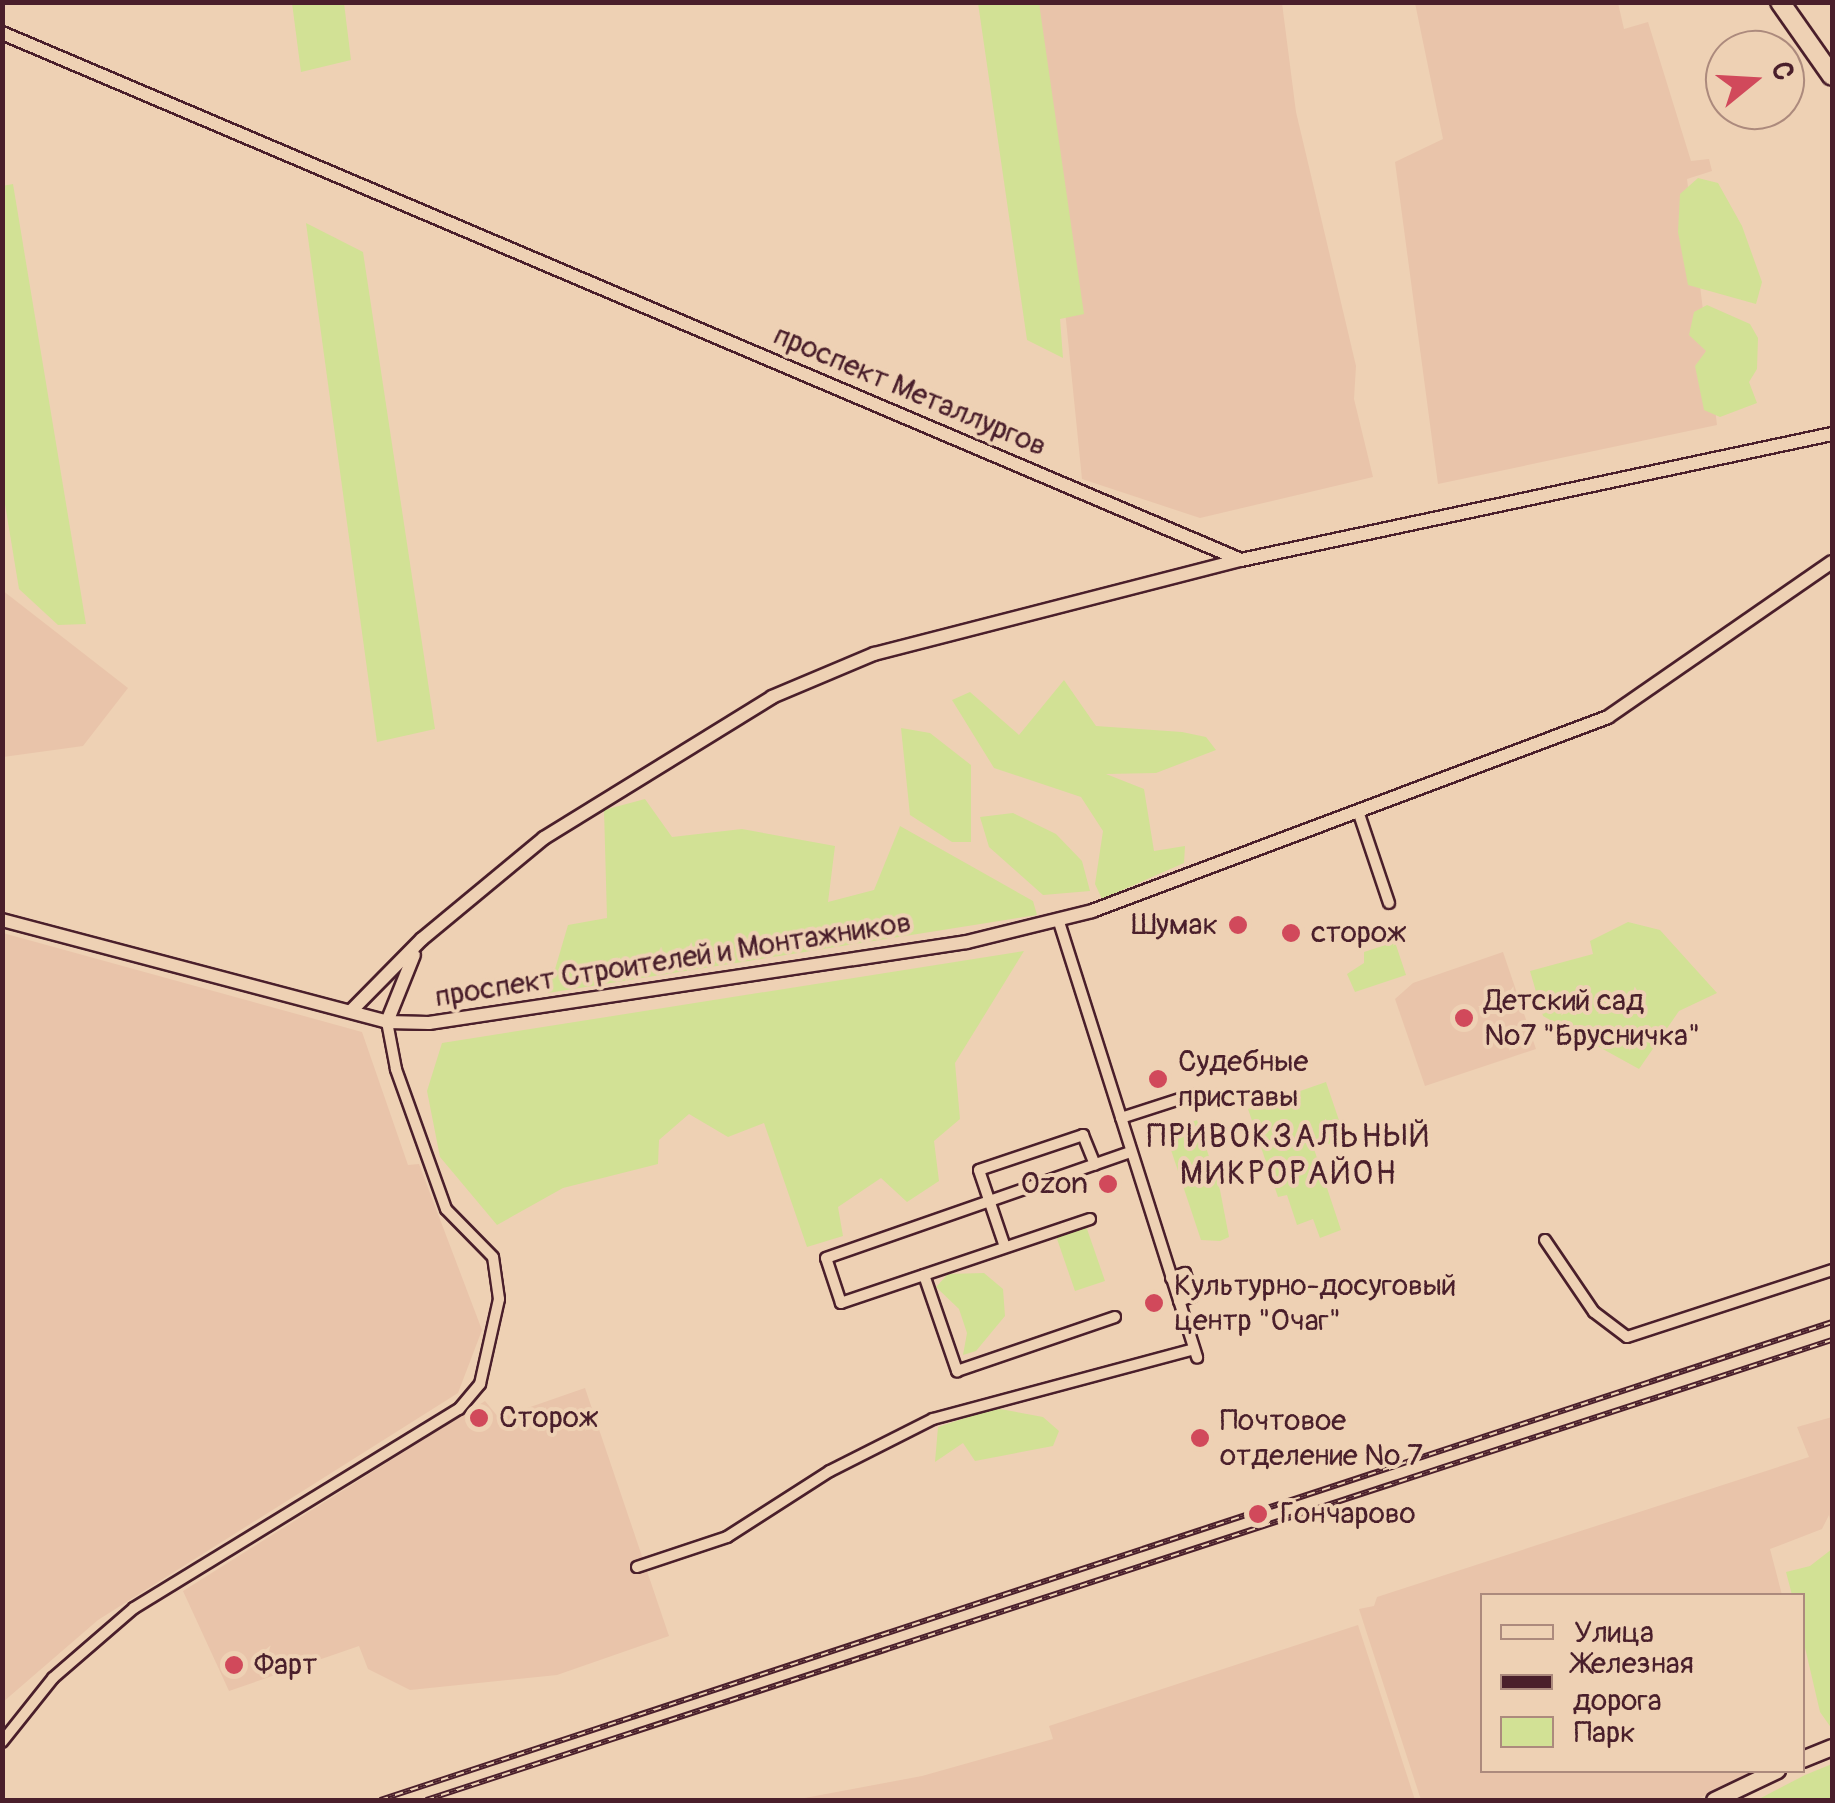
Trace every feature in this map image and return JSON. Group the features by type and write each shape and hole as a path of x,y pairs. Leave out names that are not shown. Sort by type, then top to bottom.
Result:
{"main road":[{"path":"1780,2 1832,76"},
{"path":"1805,1758 1832,1746"},
{"path":"1714,1800 1771,1773"}],"street":[{"name":"проспект Металлургов","path":"2,33 1241,560"},
{"path":"351,1011 422,939 544,838 772,696 874,654 1241,560 1832,434"},
{"name":"проспект Строителей и Монтажников","path":"2,920 387,1022 480,1020 1059,922 1624,710 1832,562"},
{"path":"1358,812 1389,904"},
{"path":"637,1568 727,1537 910,1428 1196,1354 1059,922"},
{"path":"2,1742 53,1678 134,1608 459,1409 480,1384 499,1299 493,1257 446,1209 396,1070 387,1022 422,939"},
{"path":"1120,1118 1194,1094"},
{"path":"1006,1247 980,1170 1082,1134 1095,1165"},
{"path":"1090,1219 841,1303 826,1258 1131,1152"},
{"path":"1545,1240 1594,1312 1627,1336 1832,1270"},
{"path":"924,1275 957,1371 1115,1317"}],"shaded area":[{"path":"1034,3 1282,3 1296,112 1356,366 1354,399 1373,477 1200,518 1082,479"},
{"path":"1415,3 1618,3 1624,29 1648,22 1691,161 1709,159 1712,171 1687,179 1717,425 1438,484 1395,162 1443,139"},
{"path":"2,590 128,688 83,746 3,757"},
{"path":"3,933 362,1032 408,1165 419,1164 482,1330 458,1393 98,1620 3,1702"},
{"name":"Детский сад №7 \"Брусничка\"","path":"1503,952 1536,1049 1425,1086 1395,999 1413,983"},
{"path":"585,1388 669,1636 557,1675 410,1690 368,1669 359,1646 229,1691 183,1591 485,1401 499,1418"},
{"path":"1832,1417 1832,1531 1829,1515 1822,1529 1770,1549 1781,1593 1480,1593 1480,1773 1748,1773 1696,1800 1421,1800 1359,1609 1374,1606 1377,1597 1809,1457 1797,1427"},
{"path":"1358,1625 1415,1800 794,1800 922,1776 1053,1739 1049,1726"}],"green space":[{"path":"292,3 344,3 351,60 301,72"},
{"path":"978,3 1039,3 1084,314 1060,319 1063,358 1027,340"},
{"path":"1698,178 1718,183 1742,226 1762,282 1756,304 1688,285 1678,232 1680,194"},
{"path":"13,184 86,624 58,625 19,589 3,492 2,186"},
{"path":"306,223 363,252 435,729 377,742"},
{"path":"1707,305 1750,324 1758,338 1757,369 1749,382 1757,403 1720,417 1704,410 1695,366 1706,351 1689,335 1694,312"},
{"path":"1064,680 1096,726 1182,732 1206,737 1216,750 1156,773 1106,774 1144,789 1154,851 1185,846 1184,863 1102,899 1095,884 1103,831 1081,797 994,768 952,700 970,692 1019,735"},
{"path":"901,728 930,733 971,765 971,842 952,842 910,815"},
{"path":"645,799 672,837 742,829 835,846 828,902 874,890 900,826 1033,901 1037,915 548,993 568,925 607,918 604,810"},
{"path":"1013,813 1056,834 1082,861 1090,891 1043,895 989,847 980,817"},
{"path":"1628,922 1660,930 1717,993 1679,1011 1639,1069 1543,1016 1530,971 1593,954 1590,941"},
{"path":"1395,942 1406,975 1355,992 1347,974 1364,963 1364,952"},
{"path":"1024,951 955,1063 960,1119 934,1141 939,1181 907,1202 881,1178 838,1207 843,1236 807,1247 764,1123 728,1137 689,1114 659,1140 658,1164 563,1188 497,1225 440,1157 427,1091 442,1043"},
{"path":"1326,1082 1345,1138 1314,1149 1341,1230 1320,1238 1313,1219 1297,1225 1287,1195 1278,1197 1248,1109"},
{"path":"1197,1120 1220,1190 1229,1237 1220,1241 1201,1240 1165,1132"},
{"path":"1086,1226 1105,1281 1075,1291 1056,1236"},
{"path":"984,1273 1003,1289 1005,1316 976,1351 963,1355 967,1333 959,1309 936,1287 948,1274"},
{"path":"995,1408 1043,1417 1059,1431 1053,1446 975,1461 963,1443 935,1462 938,1427"},
{"path":"1832,1549 1832,1729 1820,1712 1805,1648 1805,1593 1791,1593 1786,1572 1810,1566"},
{"path":"1832,1764 1832,1800 1757,1800 1805,1775"}],"railway":[{"path":"380,1800 1832,1322"},
{"path":"426,1800 1832,1340"}],"place":[{"name":"Шумак","path":"1238,925"},
{"name":"сторож","path":"1291,933"},
{"name":"Детский сад №7 \"Брусничка\"","path":"1464,1018"},
{"name":"Судебные приставы","path":"1158,1079"},
{"name":"Ozon","path":"1108,1184"},
{"name":"Культурно-досуговый центр \"Очаг\"","path":"1154,1303"},
{"name":"Сторож","path":"479,1418"},
{"name":"Почтовое отделение № 7","path":"1200,1438"},
{"name":"Гончарово","path":"1258,1514"},
{"name":"Фарт","path":"234,1665"}],"district":[{"name":"ПРИВОКЗАЛЬНЫЙ МИКРОРАЙОН","path":"1289,1156"}]}
